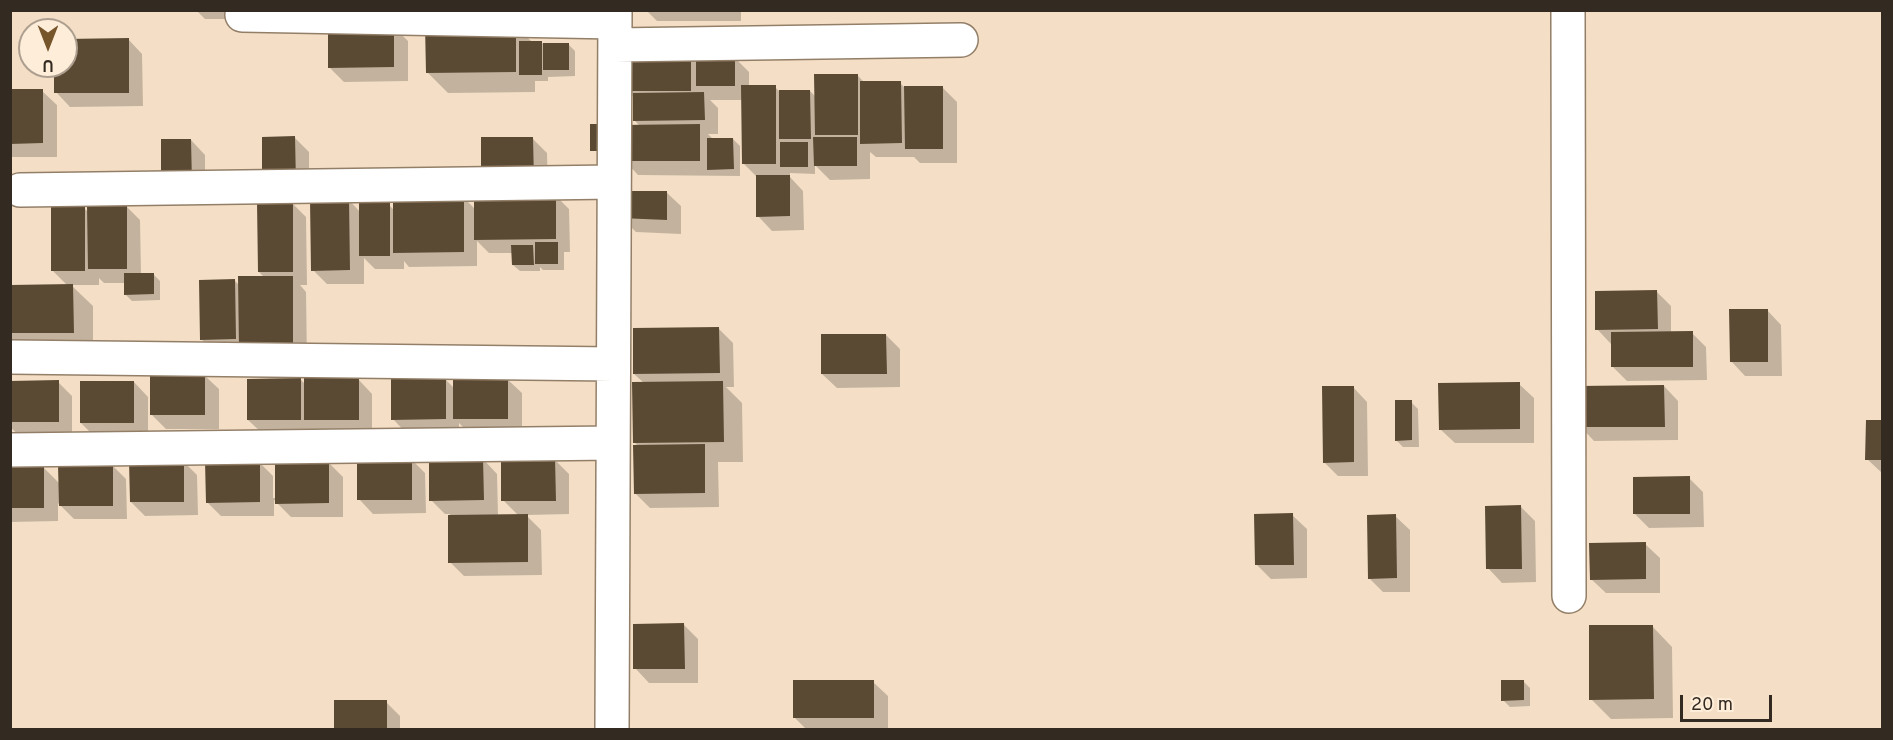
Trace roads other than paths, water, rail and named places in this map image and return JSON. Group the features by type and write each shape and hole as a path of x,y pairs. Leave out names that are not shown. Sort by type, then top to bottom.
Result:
{"street":[{"path":"1568,10 1569,596"},
{"path":"242,15 615,26 961,40"},
{"path":"612,729 615,26"},
{"path":"21,190 614,182"},
{"path":"10,357 614,364"},
{"path":"10,450 614,443"}]}
